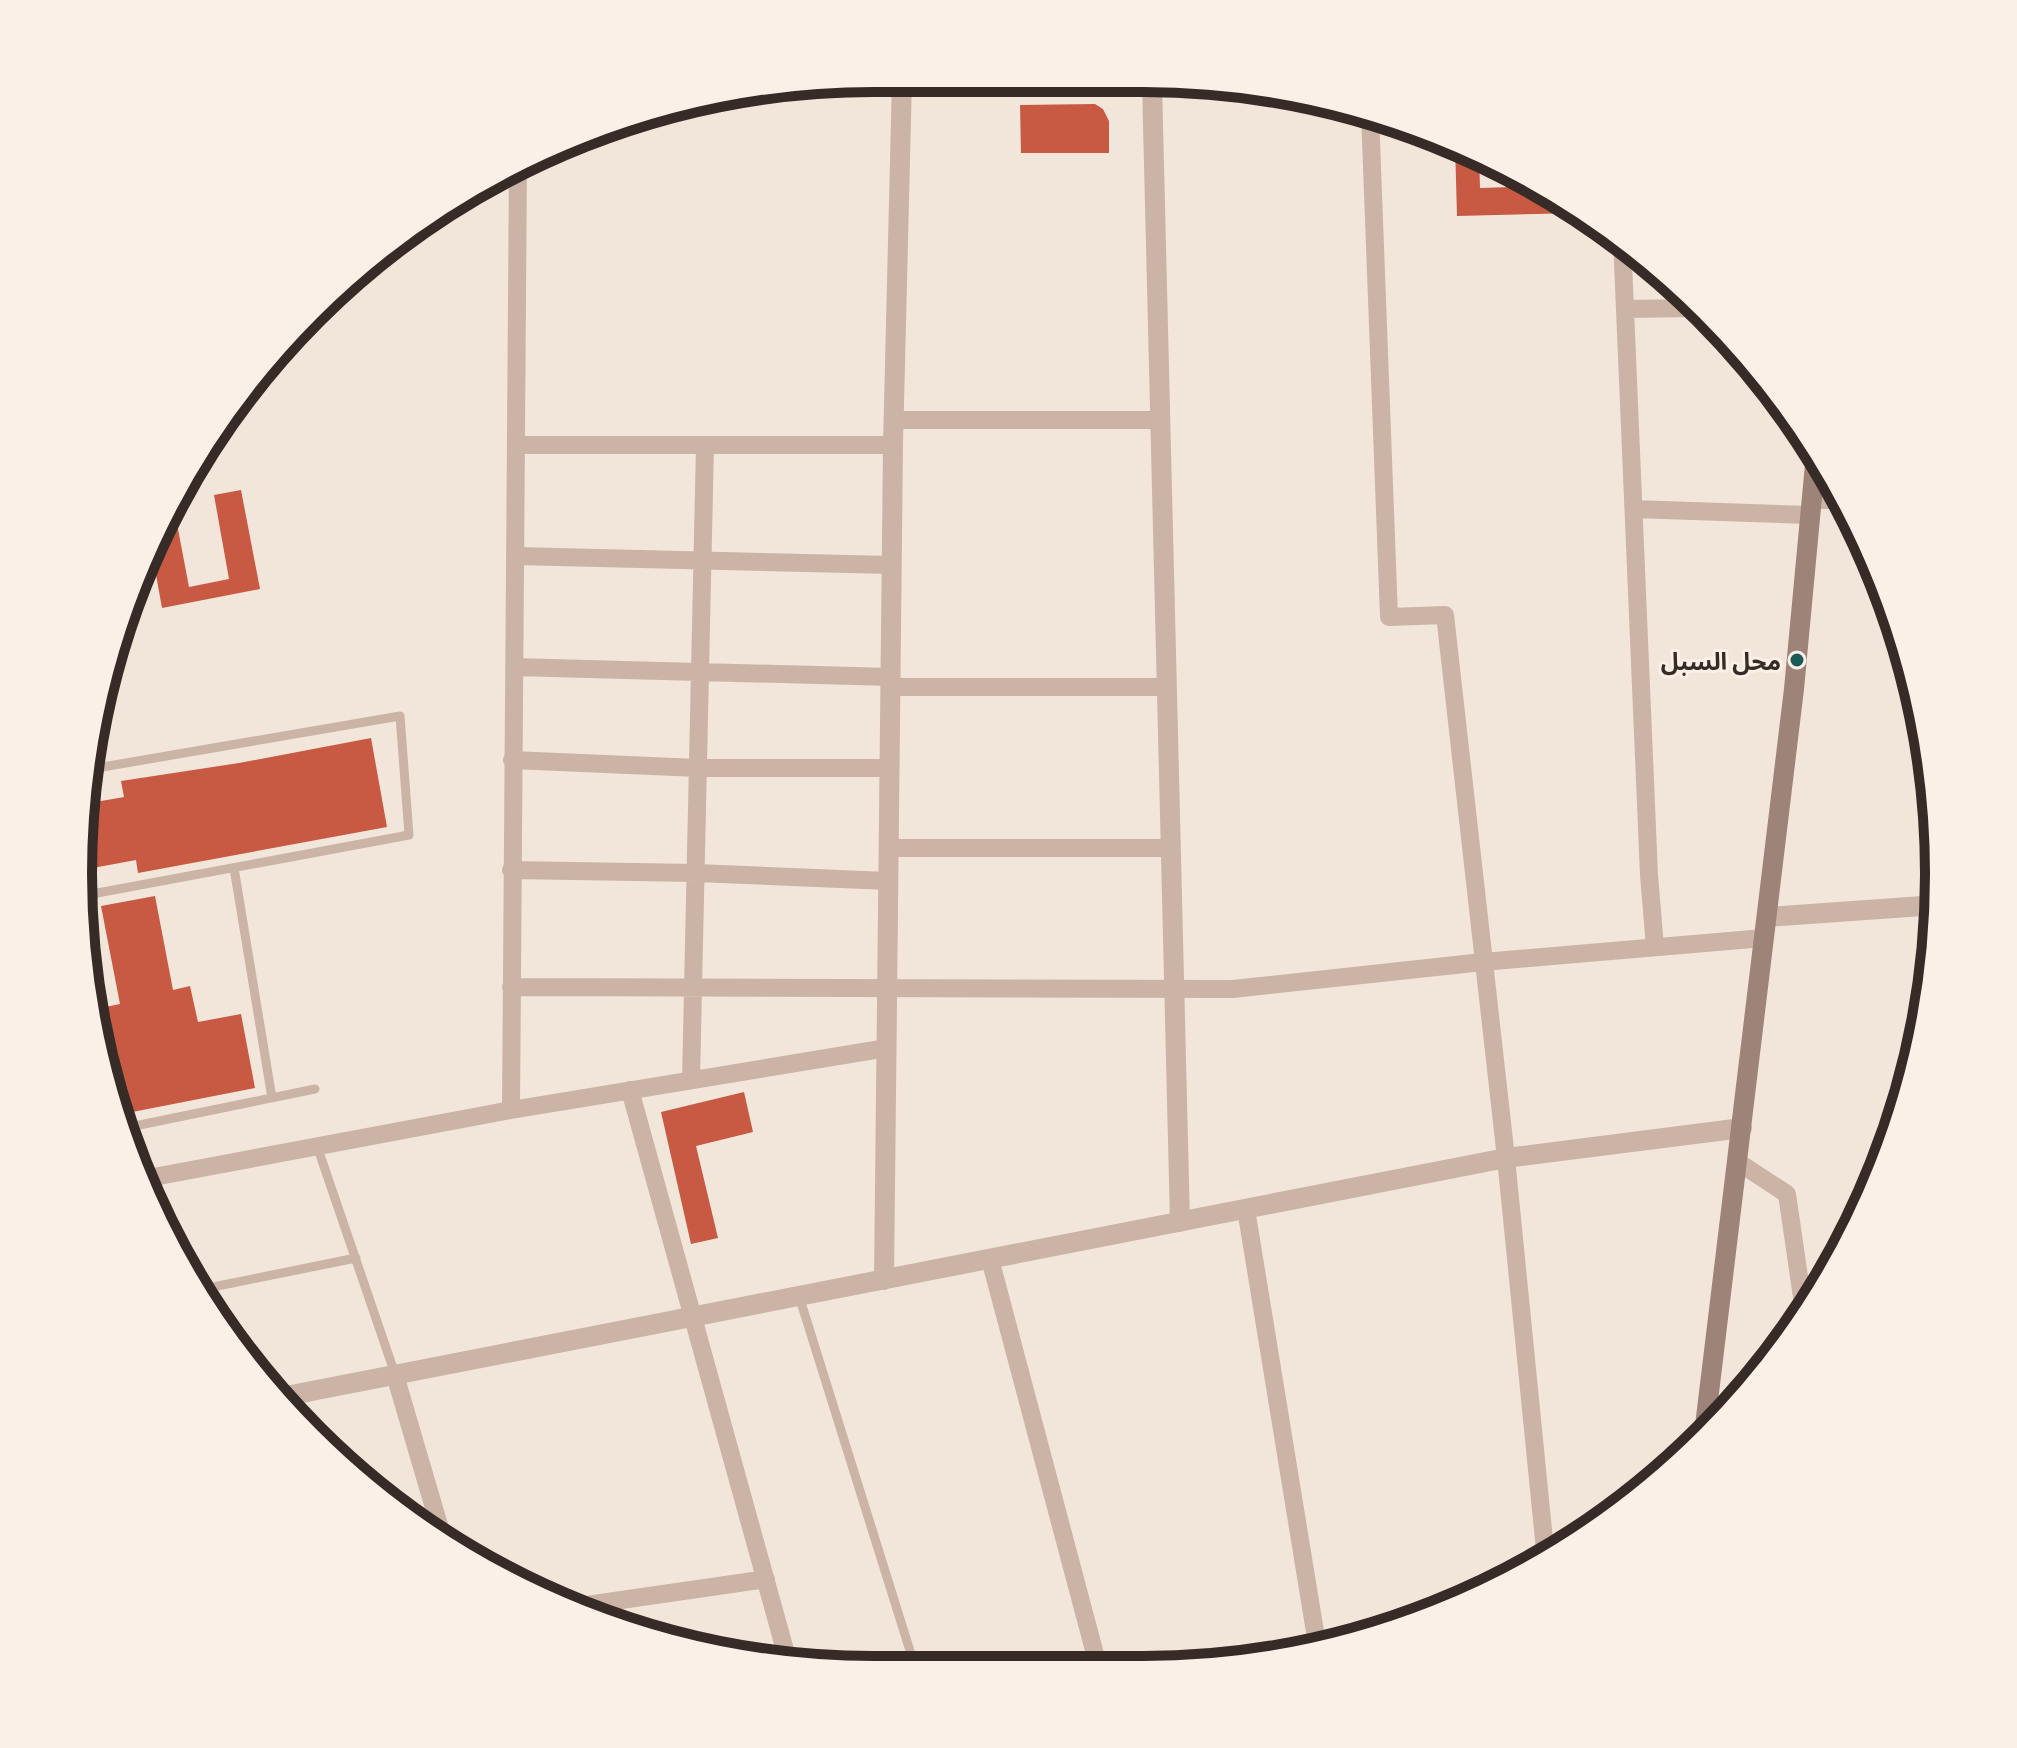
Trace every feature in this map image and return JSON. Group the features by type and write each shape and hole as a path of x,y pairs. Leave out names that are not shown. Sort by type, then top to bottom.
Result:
{"main road":[{"path":"1706,1416 1794,689 1814,474"}],"street":[{"path":"884,1280 893,445 902,92"},
{"path":"1152,92 1180,1222"},
{"path":"1370,127 1389,617 1445,615 1506,1158 1544,1544"},
{"path":"511,1110 518,178"},
{"path":"1623,257 1649,875 1655,947"},
{"path":"1625,309 1682,308"},
{"path":"894,420 1161,420"},
{"path":"518,445 893,445"},
{"path":"691,1080 705,445"},
{"path":"1634,509 1812,507 1831,503"},
{"path":"516,556 892,565"},
{"path":"514,667 701,671 891,682 1167,687"},
{"path":"512,760 698,768 889,768"},
{"path":"889,848 1171,848"},
{"path":"511,870 888,881"},
{"path":"1767,917 1924,906"},
{"path":"511,987 1233,989 1483,962 1764,938"},
{"path":"154,1177 511,1110 887,1048"},
{"path":"630,1090 785,1650"},
{"path":"291,1395 1506,1158 1742,1128"},
{"path":"1738,1162 1787,1194 1802,1294"},
{"path":"1246,1209 1316,1636"},
{"path":"990,1259 1096,1656"},
{"path":"395,1375 438,1523"},
{"path":"596,1604 766,1579"}],"lane":[{"path":"93,894 409,835 400,716 100,767"},
{"path":"234,868 272,1098"},
{"path":"134,1126 315,1089"},
{"path":"317,1146 395,1375"},
{"path":"211,1287 356,1258"},
{"path":"799,1296 912,1656"}],"building":[{"path":"1095,104 1103,109 1109,121 1109,153 1021,153 1020,105"},
{"path":"1455,158 1479,169 1480,188 1515,187 1560,213 1457,216"},
{"path":"241,490 260,589 162,608 155,569 177,521 189,587 229,579 214,495"},
{"path":"371,738 387,827 138,873 136,860 92,868 96,802 124,797 121,781"},
{"path":"155,896 173,990 190,986 198,1022 241,1014 255,1088 130,1112 104,1007 120,1004 101,906"},
{"path":"744,1092 753,1132 696,1146 718,1238 691,1244 661,1112"}],"place":[{"name":"محل السبل","path":"1797,660"}]}
